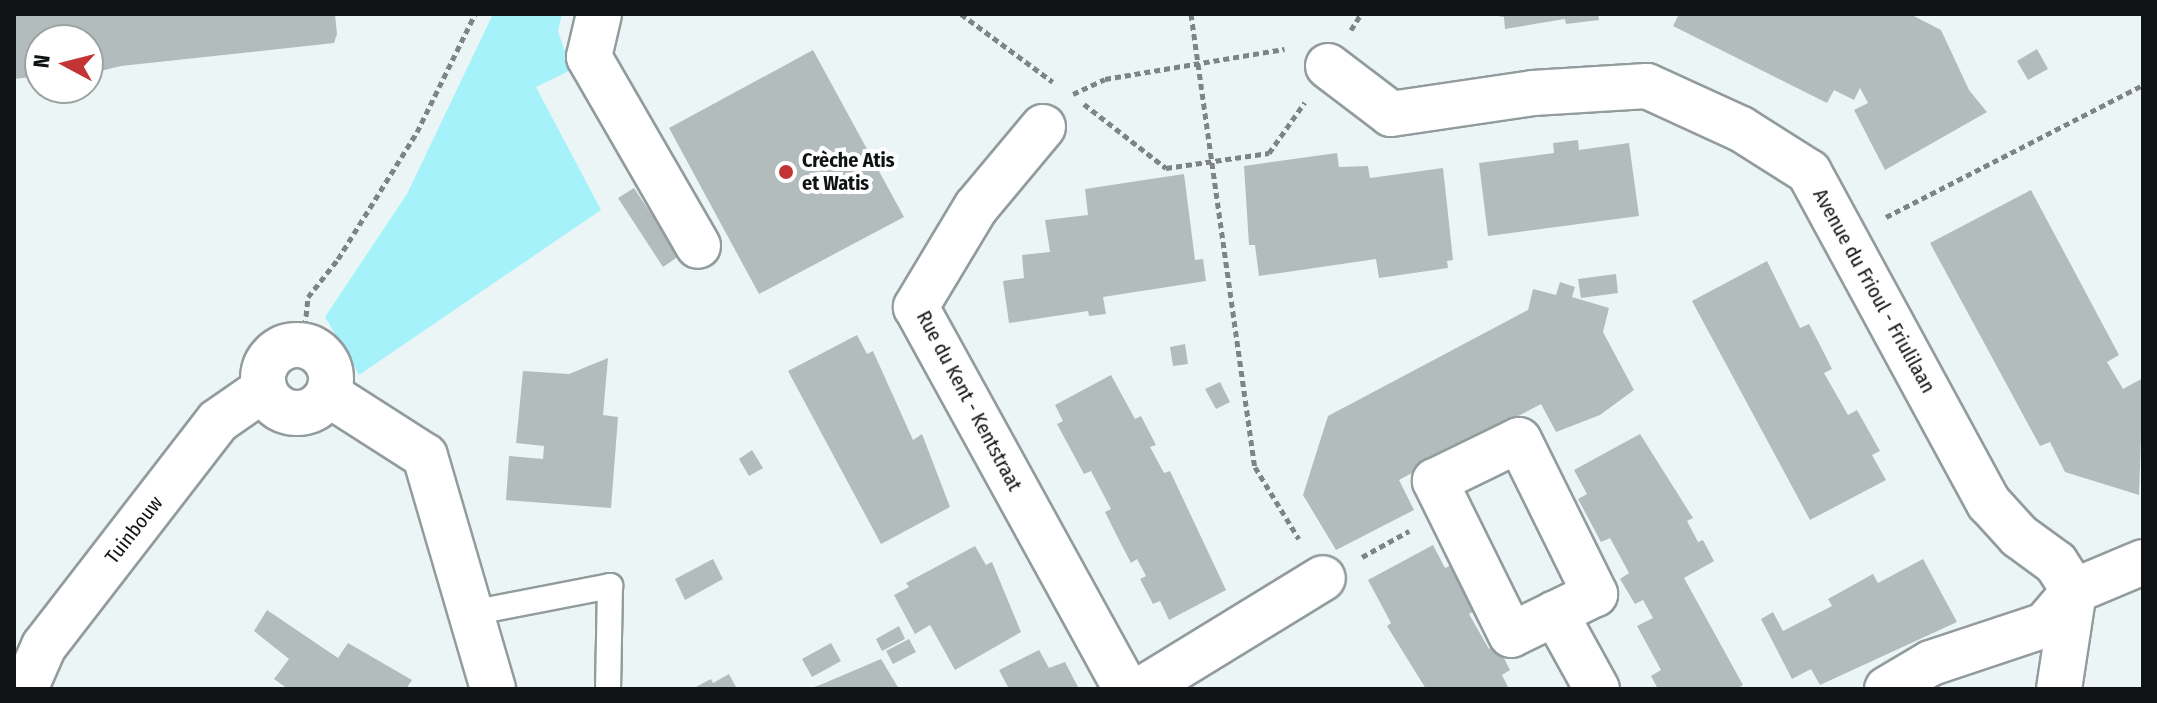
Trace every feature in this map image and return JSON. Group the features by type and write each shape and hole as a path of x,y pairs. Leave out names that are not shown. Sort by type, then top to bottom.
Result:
{"street":[{"path":"599,14 589,57 698,246"},
{"name":"Avenue du Frioul - Friulilaan","path":"1328,66 1391,114 1533,93 1647,86 1741,129 1809,172 1989,503 2019,536 2056,563 2074,591"},
{"name":"Rue du Kent - Kentstraat","path":"1043,127 976,207 916,307 1126,689"},
{"path":"303,346 327,363 328,394 317,406 294,412 272,404 264,389 263,372 271,357 285,347 303,346"},
{"name":"Tuinbouw","path":"25,689 44,646 218,421 264,389"},
{"path":"328,394 425,456 493,689"},
{"path":"1519,440 1595,594 1511,635 1448,508 1435,481 1519,440"},
{"path":"1887,689 1931,663 2045,625 2074,591 2143,562"},
{"path":"1142,689 1323,578"},
{"path":"2059,689 2074,591"},
{"path":"1555,613 1597,689"}],"lane":[{"path":"471,613 610,586 608,689"}],"path":[{"path":"303,346 308,297 338,259 417,132 475,14"},
{"path":"961,14 1072,94 1166,168 1269,153 1361,14"},
{"path":"1191,14 1208,161 1239,334 1255,467 1323,578 1448,508"},
{"path":"1043,127 1072,94 1105,79 1198,66 1294,47 1328,66"},
{"path":"1846,238 2143,85"}],"shaded area":[{"path":"493,14 562,14 558,31 571,70 536,87 601,210 359,375 325,317 407,194"}],"building":[{"path":"14,14 335,14 337,34 334,43 104,70 104,24 24,24 24,78 14,79"},
{"path":"1486,14 1598,14 1599,20 1566,24 1565,19 1505,29 1504,17"},
{"path":"1679,14 1910,14 1941,30 1969,90 1987,112 1885,170 1854,110 1868,103 1860,88 1854,100 1834,90 1827,103 1673,26"},
{"path":"2037,49 2048,69 2028,80 2017,61"},
{"name":"Crèche Atis et Watis","path":"813,50 904,217 759,294 669,128"},
{"path":"1578,140 1579,150 1629,143 1639,216 1488,236 1479,163 1554,153 1553,143"},
{"path":"1337,153 1339,167 1368,166 1370,178 1443,168 1453,260 1447,261 1448,268 1379,278 1376,259 1259,276 1255,245 1249,245 1244,166"},
{"path":"1184,174 1195,260 1203,259 1206,281 1103,297 1106,314 1089,316 1088,311 1009,323 1003,281 1024,278 1022,255 1050,252 1045,220 1088,215 1085,189"},
{"path":"634,188 679,256 663,267 618,198"},
{"path":"2031,190 2119,355 2107,362 2123,389 2143,378 2139,495 2065,472 2050,442 2040,446 1930,243"},
{"path":"1767,261 1800,328 1809,324 1832,369 1824,373 1848,415 1857,410 1880,451 1872,455 1886,480 1810,520 1692,301"},
{"path":"1616,274 1618,293 1581,298 1578,279"},
{"path":"1560,282 1575,287 1572,297 1609,308 1603,332 1634,390 1600,415 1556,432 1541,404 1469,442 1399,480 1414,510 1336,550 1303,495 1328,416 1528,310 1533,289 1556,295"},
{"path":"857,335 867,354 873,351 913,440 922,434 950,507 881,544 788,371"},
{"path":"1185,344 1188,364 1173,366 1170,347"},
{"path":"608,358 603,415 618,417 611,508 506,500 509,456 543,459 544,446 516,443 523,371 569,374"},
{"path":"1111,375 1135,419 1141,416 1156,445 1150,447 1164,473 1170,471 1226,590 1169,620 1160,601 1153,604 1140,579 1146,576 1137,559 1131,563 1105,512 1111,509 1091,471 1084,474 1057,424 1063,421 1055,405"},
{"path":"1220,382 1230,402 1216,409 1205,389"},
{"path":"1640,434 1693,518 1687,521 1698,542 1703,540 1714,561 1684,578 1743,685 1737,689 1658,689 1651,676 1661,670 1637,626 1653,618 1643,600 1635,604 1620,579 1629,573 1610,538 1601,542 1578,499 1587,494 1574,470"},
{"path":"752,450 763,468 749,476 739,459"},
{"path":"1433,545 1445,568 1454,564 1478,609 1469,614 1489,649 1497,644 1510,670 1502,675 1509,689 1426,689 1387,626 1391,623 1368,580"},
{"path":"975,546 986,565 992,562 1021,632 955,670 930,625 915,634 894,595 909,587 906,583"},
{"path":"713,559 723,579 685,600 675,579"},
{"path":"1923,559 1957,622 1820,685 1811,669 1792,679 1761,619 1773,612 1783,631 1832,606 1828,599 1873,574 1878,583"},
{"path":"267,610 338,658 348,643 412,680 406,689 288,689 274,679 289,659 254,631"},
{"path":"899,626 905,639 882,651 876,639"},
{"path":"909,639 916,652 893,664 886,651"},
{"path":"831,643 841,661 812,677 802,659"},
{"path":"1039,650 1049,668 1065,662 1079,689 1009,689 999,670"},
{"path":"881,659 899,689 808,689 820,685"},
{"path":"729,674 737,689 692,689 711,679 713,683"}],"place":[{"name":"Crèche Atis et Watis","path":"786,172"}]}
